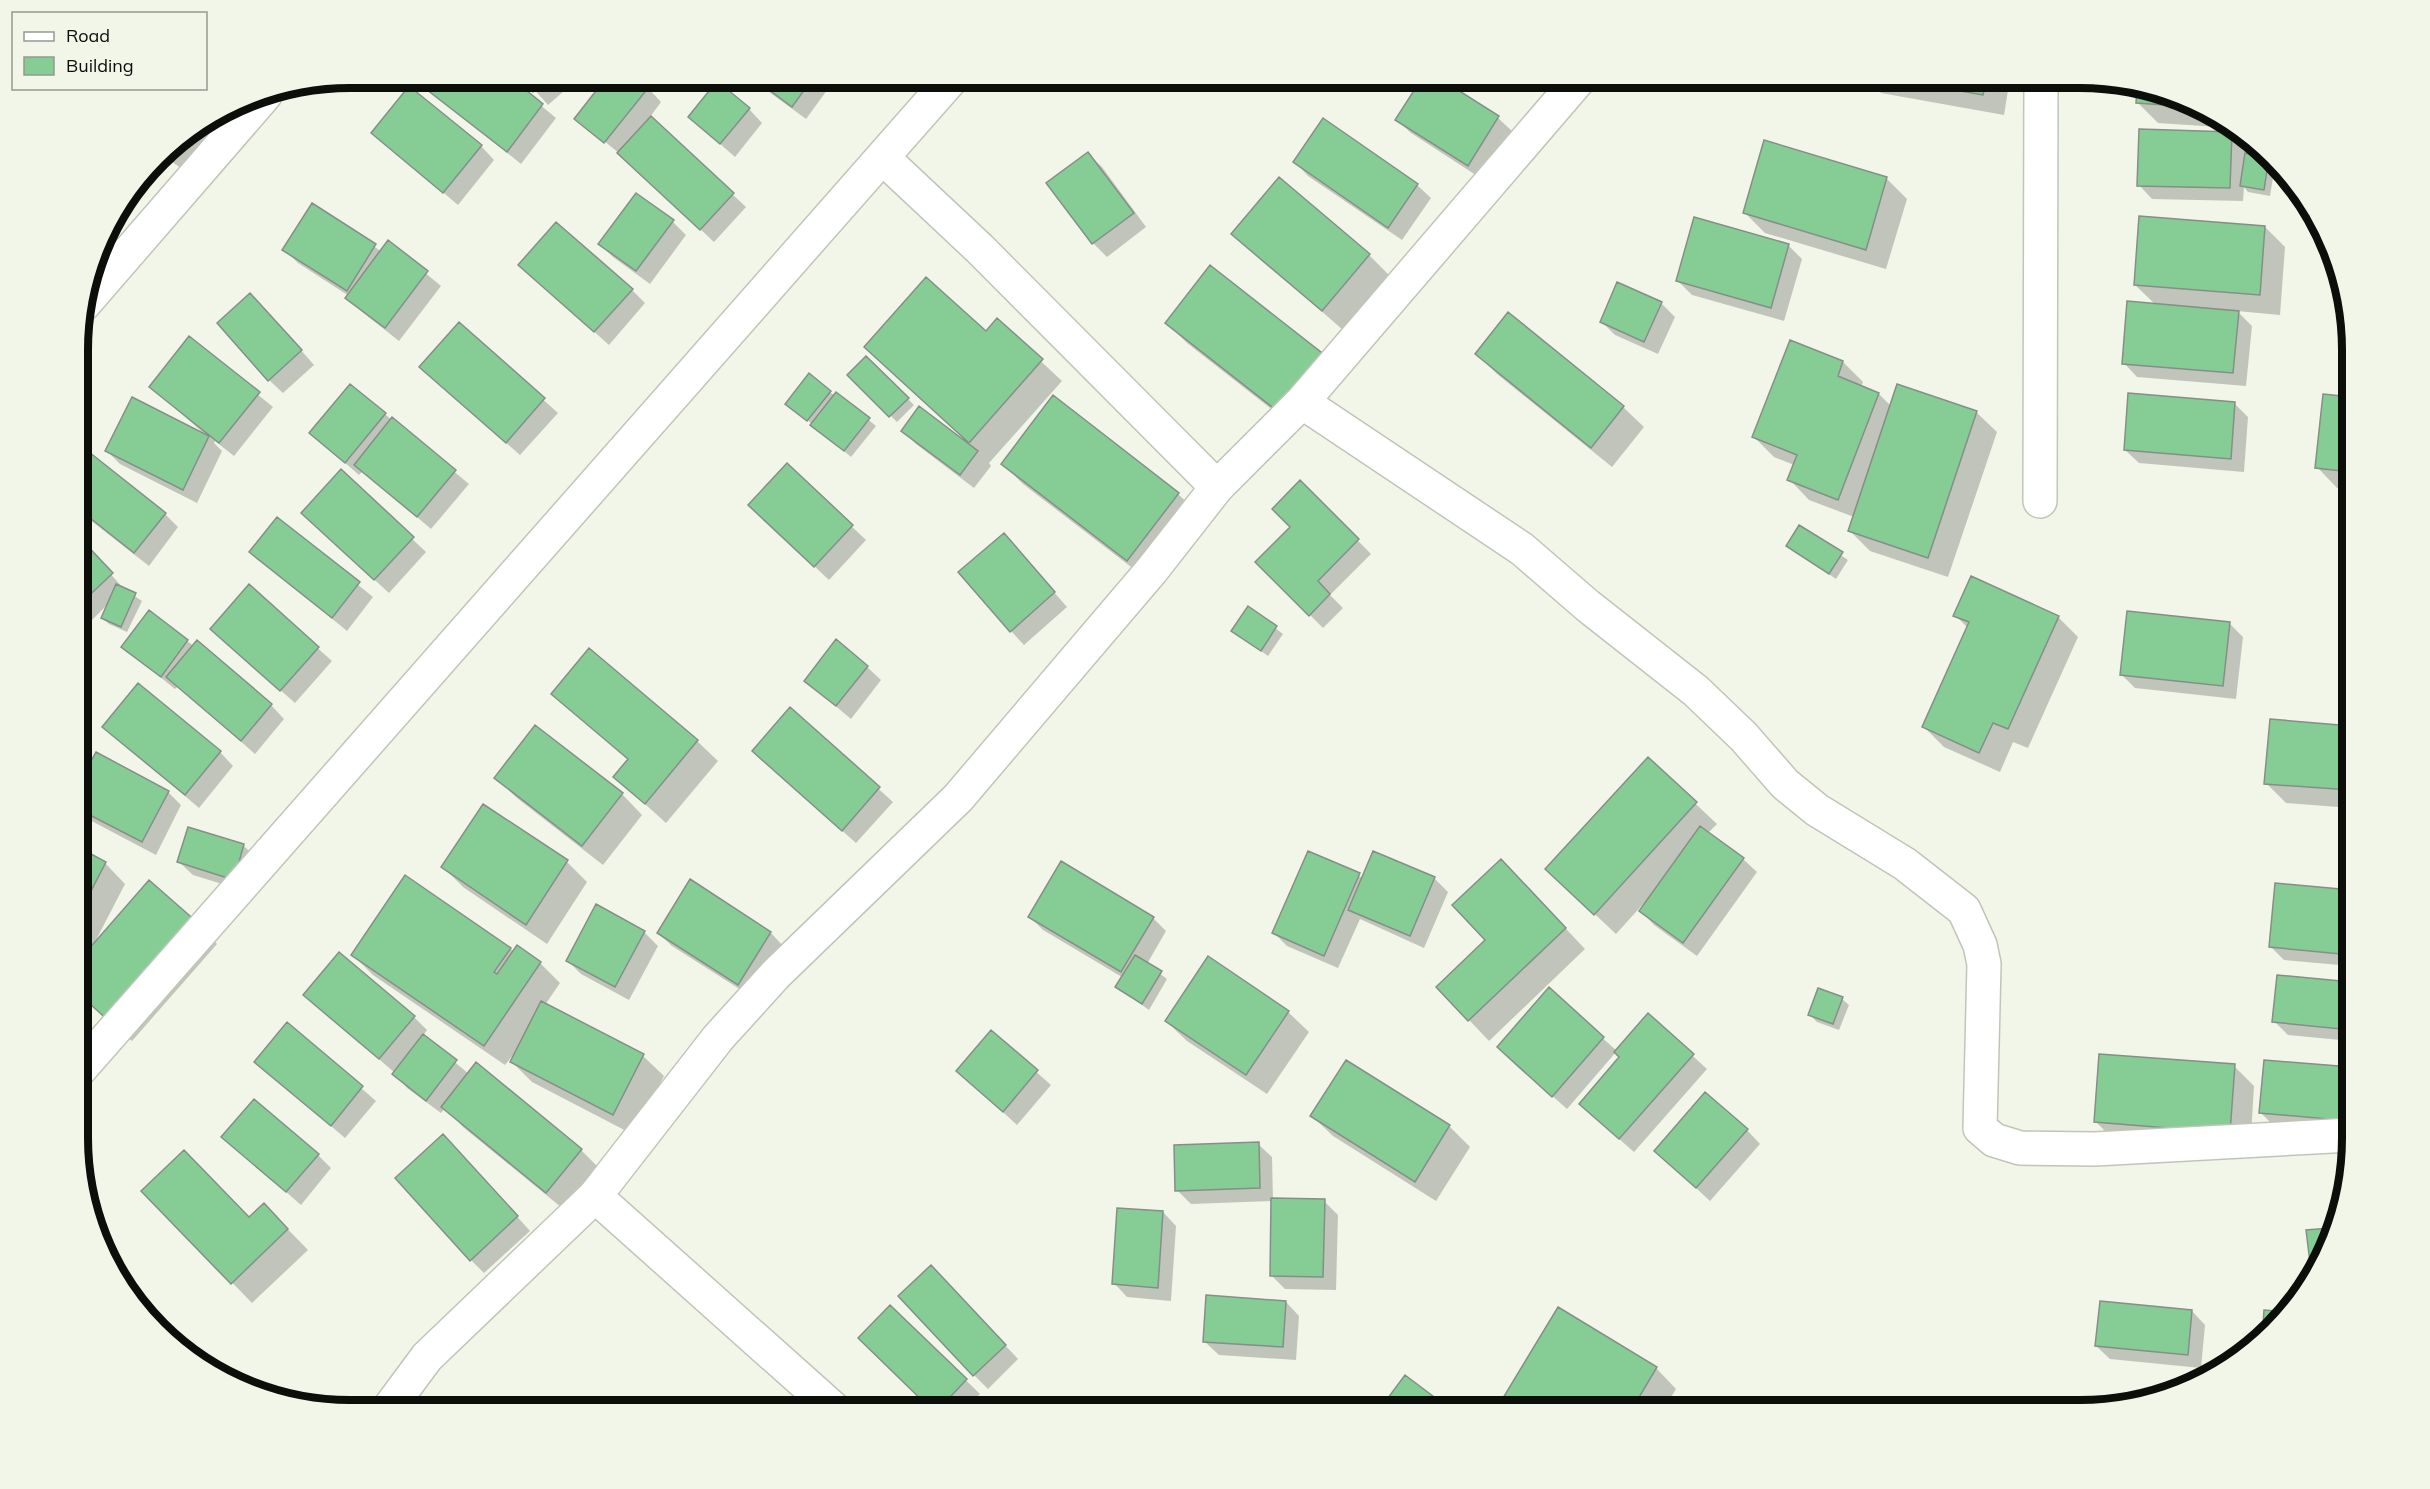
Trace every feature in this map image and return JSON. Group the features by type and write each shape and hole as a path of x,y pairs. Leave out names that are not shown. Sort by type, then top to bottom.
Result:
{"street":[{"path":"88,1061 943,88"},
{"path":"395,1400 428,1357 595,1196 718,1038 776,974 958,798 1152,570 1217,487 1302,402 1571,88"},
{"path":"2040,501 2041,88"},
{"path":"96,291 257,106"},
{"path":"883,158 980,249 1217,487"},
{"path":"1302,402 1522,549 1588,606 1696,691 1744,737 1785,784 1817,810 1905,864 1964,910 1980,945 1983,964 1980,1128 1987,1136 2020,1148 2095,1149 2342,1135"},
{"path":"595,1196 824,1400"}],"building":[{"path":"407,88 411,88 482,145 443,193 371,133"},
{"path":"425,88 523,88 543,104 507,152"},
{"path":"598,88 648,88 604,143 574,119"},
{"path":"711,88 726,88 750,108 720,144 688,117"},
{"path":"766,88 806,88 792,107"},
{"path":"1416,88 1455,88 1499,116 1468,166 1395,120"},
{"path":"1943,88 1985,88 1983,95"},
{"path":"2136,95 2173,105 2136,103"},
{"path":"651,116 734,193 700,230 617,153"},
{"path":"1323,118 1418,184 1388,228 1293,162"},
{"path":"2139,129 2223,132 2232,138 2230,188 2137,186"},
{"path":"1764,140 1887,177 1866,250 1743,213"},
{"path":"1088,152 1134,213 1092,244 1046,183"},
{"path":"2245,153 2252,154 2267,168 2264,190 2240,186"},
{"path":"1279,177 1370,254 1322,311 1231,234"},
{"path":"636,193 674,220 636,271 598,244"},
{"path":"312,203 376,244 347,291 282,250"},
{"path":"2139,216 2265,226 2260,295 2134,285"},
{"path":"1694,217 1789,244 1771,308 1676,281"},
{"path":"556,222 633,289 594,332 518,265"},
{"path":"388,240 428,271 385,328 345,298"},
{"path":"1210,265 1322,353 1277,411 1165,323"},
{"path":"926,277 986,331 997,318 1043,359 969,443 864,347"},
{"path":"1617,282 1662,302 1644,342 1600,322"},
{"path":"250,293 302,350 268,381 217,323"},
{"path":"2127,301 2239,311 2233,373 2122,364"},
{"path":"1508,312 1624,406 1591,448 1475,354"},
{"path":"459,322 545,398 506,443 419,367"},
{"path":"189,336 260,392 219,443 149,387"},
{"path":"1790,340 1843,361 1838,376 1879,393 1838,500 1787,480 1797,455 1752,437"},
{"path":"866,356 909,398 889,417 847,375"},
{"path":"809,373 831,391 807,421 785,404"},
{"path":"350,384 386,413 345,463 309,433"},
{"path":"1897,384 1977,411 1928,558 1848,531"},
{"path":"836,392 870,418 844,451 810,425"},
{"path":"2128,393 2235,402 2231,459 2124,450"},
{"path":"2323,394 2342,396 2342,471 2315,468"},
{"path":"1053,395 1179,493 1127,561 1001,464"},
{"path":"132,397 209,436 183,490 105,451"},
{"path":"919,406 978,451 960,475 901,431"},
{"path":"392,417 456,470 417,517 354,465"},
{"path":"88,453 166,513 134,553 88,516"},
{"path":"787,463 853,525 814,567 748,505"},
{"path":"341,469 414,537 374,580 301,513"},
{"path":"1300,480 1359,539 1318,581 1330,594 1309,616 1255,562 1290,527 1272,509"},
{"path":"277,517 360,582 332,618 249,552"},
{"path":"1799,525 1843,552 1829,574 1786,546"},
{"path":"1004,533 1055,592 1010,632 958,572"},
{"path":"88,546 113,573 88,596"},
{"path":"1971,576 2059,616 2008,729 1993,723 1979,753 1922,727 1969,622 1953,616"},
{"path":"116,584 136,593 121,627 101,618"},
{"path":"249,584 319,647 280,691 210,629"},
{"path":"1248,606 1277,626 1261,651 1231,631"},
{"path":"149,610 188,640 161,677 121,647"},
{"path":"2127,611 2230,622 2223,686 2120,675"},
{"path":"836,639 868,666 836,706 804,681"},
{"path":"197,640 272,704 241,741 166,677"},
{"path":"589,648 698,740 645,804 613,777 628,759 551,694"},
{"path":"138,683 221,751 185,795 102,727"},
{"path":"790,707 880,787 842,831 752,751"},
{"path":"2270,719 2342,725 2342,789 2264,784"},
{"path":"535,725 623,793 582,846 494,778"},
{"path":"96,752 169,791 142,842 88,814 88,766"},
{"path":"1648,757 1697,802 1594,915 1545,869"},
{"path":"483,804 568,860 526,925 441,867"},
{"path":"1700,826 1744,858 1683,943 1639,911"},
{"path":"188,827 244,844 234,880 177,862"},
{"path":"1308,851 1360,873 1324,956 1272,933"},
{"path":"1373,851 1435,877 1410,936 1348,910"},
{"path":"88,852 106,862 88,897"},
{"path":"1501,859 1566,928 1468,1021 1436,987 1485,940 1452,905"},
{"path":"1061,861 1154,917 1121,972 1028,917"},
{"path":"405,875 511,948 494,972 497,974 517,945 541,962 484,1046 351,955"},
{"path":"690,879 771,932 738,985 657,933"},
{"path":"149,880 198,923 110,1022 88,1002 88,950"},
{"path":"2275,883 2342,889 2342,954 2269,947"},
{"path":"596,904 645,931 615,987 566,961"},
{"path":"339,952 415,1016 379,1059 303,995"},
{"path":"1135,955 1162,971 1142,1004 1115,987"},
{"path":"1208,956 1289,1011 1246,1075 1165,1021"},
{"path":"2277,975 2342,981 2342,1029 2272,1022"},
{"path":"1549,987 1604,1037 1552,1097 1497,1047"},
{"path":"1818,988 1843,997 1833,1024 1808,1015"},
{"path":"541,1001 644,1054 613,1115 510,1062"},
{"path":"1648,1013 1694,1054 1619,1139 1579,1104 1619,1057 1614,1052"},
{"path":"287,1022 363,1086 331,1126 254,1062"},
{"path":"991,1030 1038,1070 1003,1112 956,1071"},
{"path":"423,1034 457,1060 426,1101 392,1074"},
{"path":"2099,1054 2235,1064 2230,1133 2094,1122"},
{"path":"1346,1060 1450,1125 1415,1182 1310,1116"},
{"path":"2264,1060 2342,1066 2342,1120 2259,1113"},
{"path":"476,1062 582,1149 546,1193 441,1107"},
{"path":"1705,1092 1748,1129 1696,1188 1654,1151"},
{"path":"254,1099 319,1154 286,1192 221,1137"},
{"path":"443,1134 518,1216 470,1261 395,1178"},
{"path":"1259,1142 1260,1188 1175,1191 1174,1145"},
{"path":"184,1150 249,1217 264,1203 288,1229 231,1284 141,1191"},
{"path":"1271,1198 1325,1199 1323,1277 1270,1276"},
{"path":"1117,1208 1163,1211 1158,1288 1112,1284"},
{"path":"2326,1228 2310,1262 2306,1230"},
{"path":"931,1265 1006,1345 973,1376 898,1296"},
{"path":"1206,1295 1286,1301 1283,1347 1203,1342"},
{"path":"2100,1301 2192,1310 2188,1355 2095,1346"},
{"path":"890,1305 967,1379 947,1400 922,1400 858,1338"},
{"path":"1558,1307 1657,1367 1638,1400 1506,1400 1503,1398"},
{"path":"2264,1310 2276,1311 2265,1324 2263,1326"},
{"path":"1405,1375 1438,1400 1386,1400"}]}
